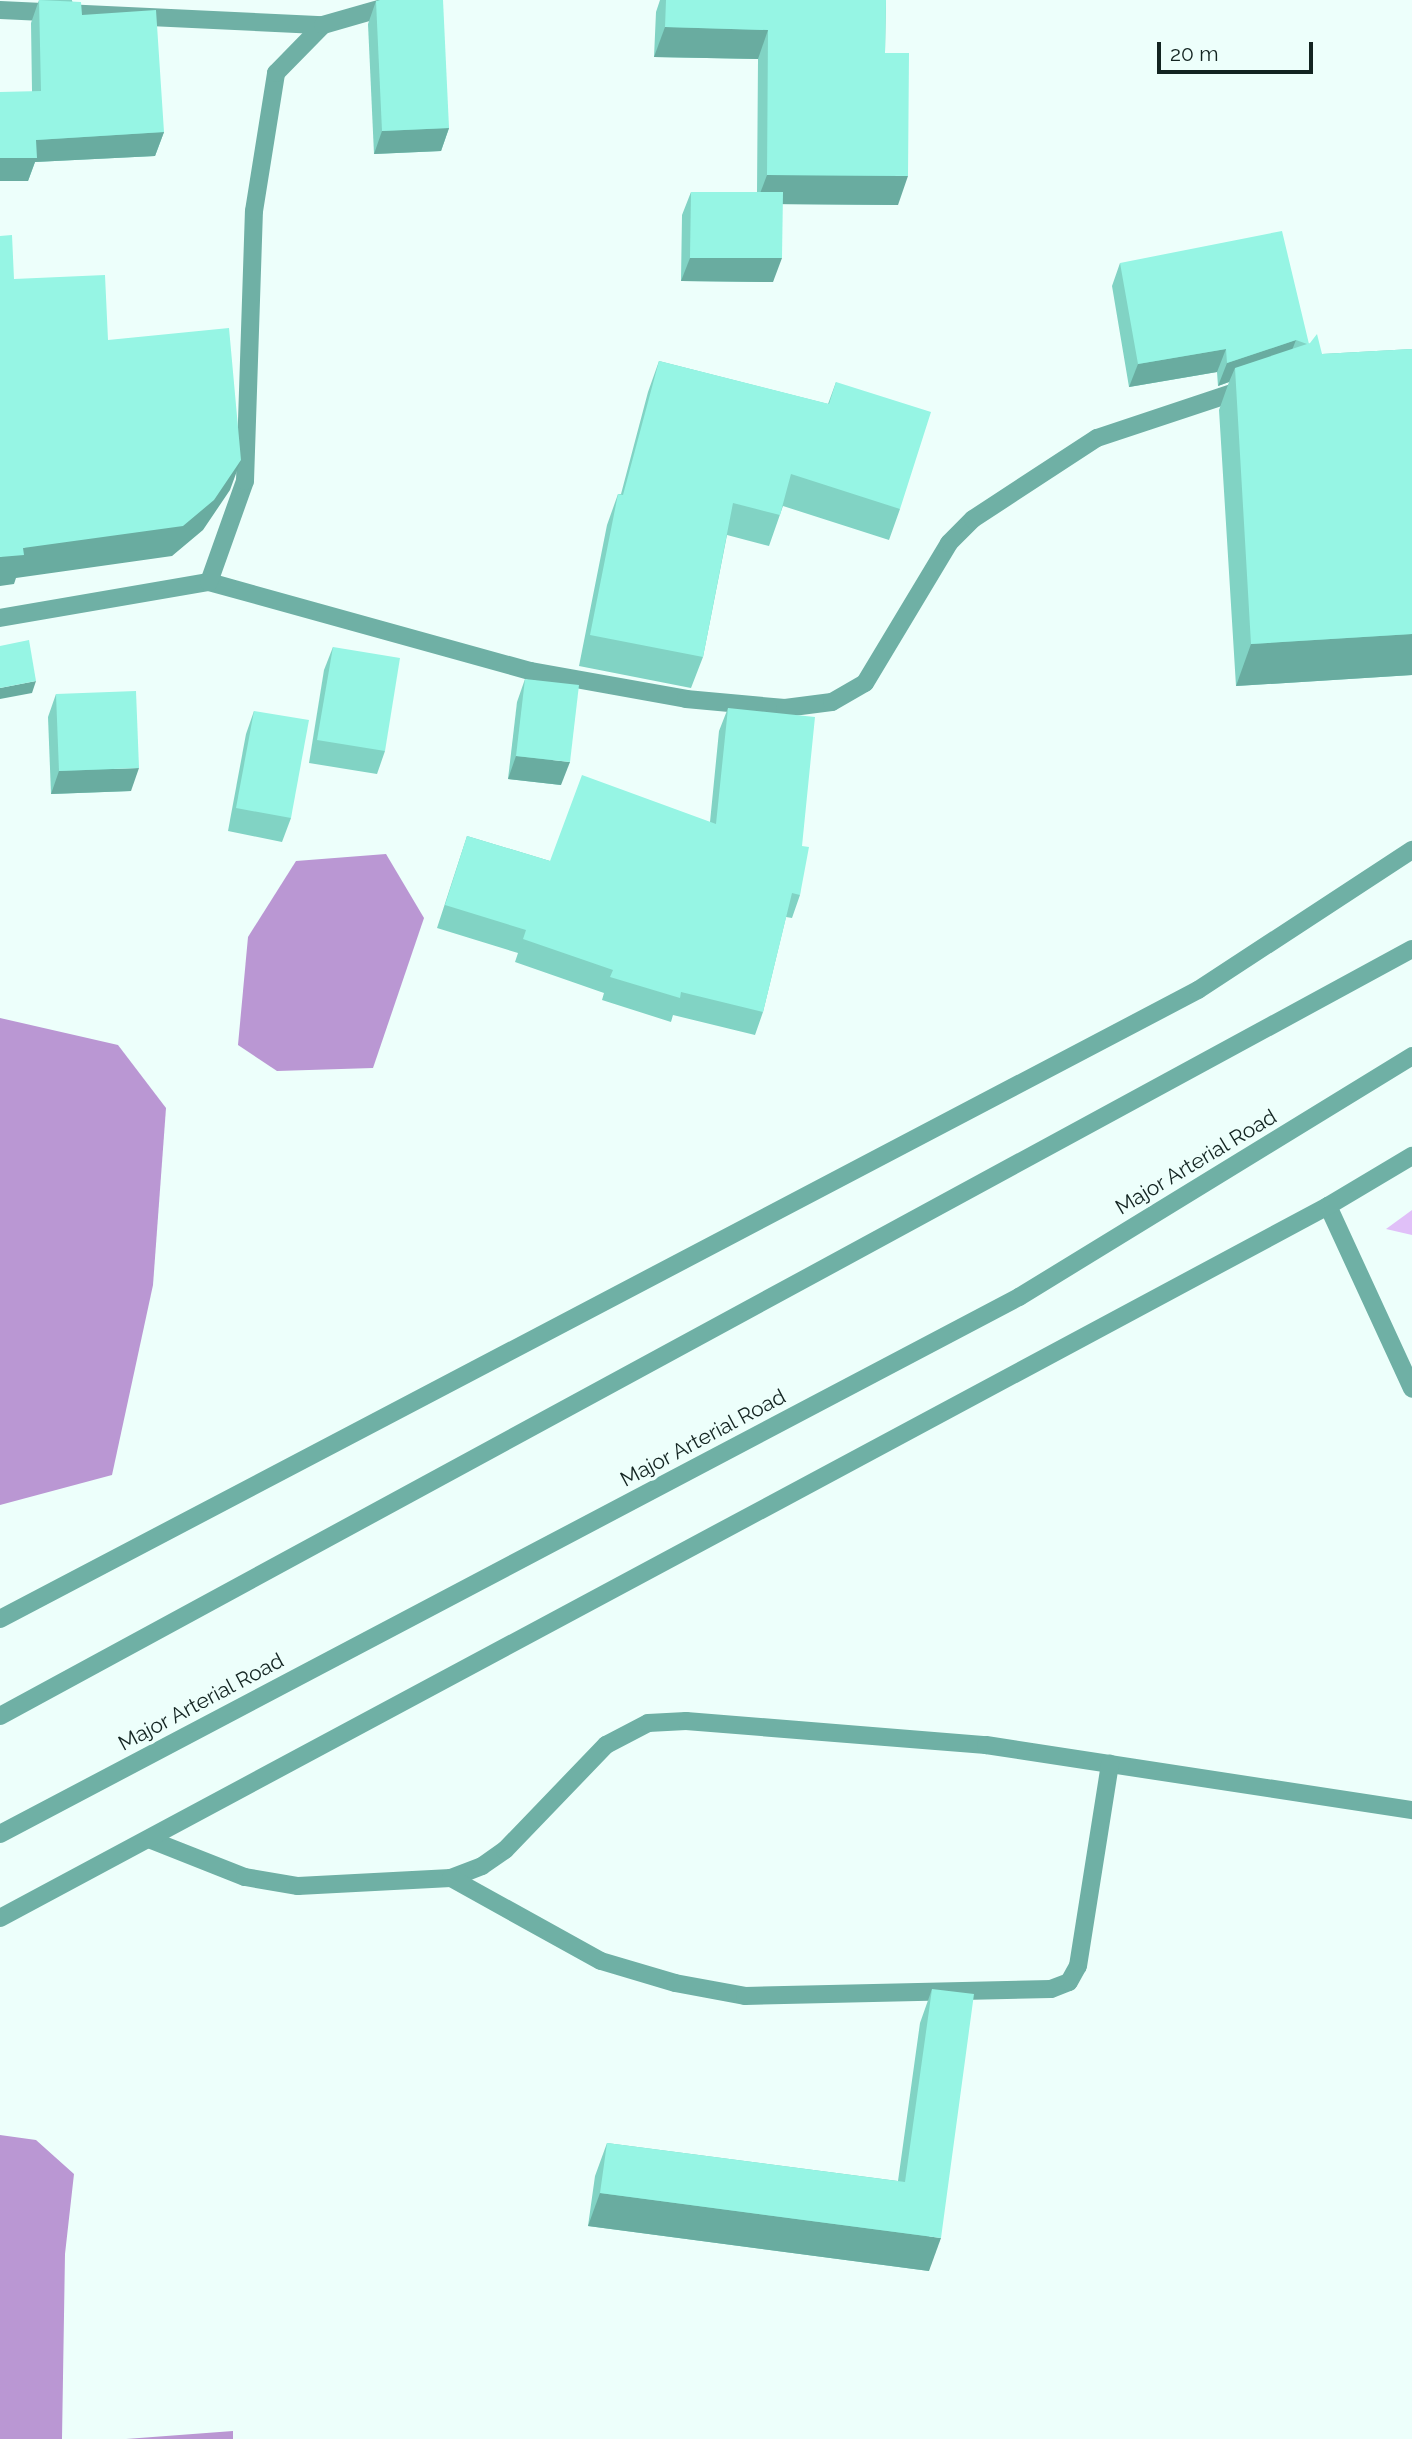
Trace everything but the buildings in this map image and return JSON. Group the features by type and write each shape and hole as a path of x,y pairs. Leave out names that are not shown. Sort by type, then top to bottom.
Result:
{"street":[{"path":"0,10 323,25 410,0"},
{"path":"209,582 245,481 254,211 276,73 323,25"},
{"path":"0,618 209,582 531,671 686,699 785,708 832,702 865,683 949,543 973,519 1097,438 1265,382"},
{"path":"0,1619 1198,990 1412,850"},
{"path":"0,1716 1412,949"},
{"name":"Major Arterial Road","path":"0,1834 1019,1297 1412,1056"},
{"path":"0,1918 152,1840 369,1717 1328,1206 1412,1156"},
{"path":"1328,1206 1412,1389"},
{"path":"152,1840 245,1877 298,1886 451,1878 482,1866 505,1850 606,1745 648,1723 686,1721 986,1745 1412,1810"},
{"path":"451,1878 601,1961 675,1983 745,1996 1051,1989 1069,1982 1078,1966 1110,1764"}],"shaded area":[{"path":"386,854 424,918 373,1068 277,1071 238,1045 248,937 296,861"},
{"path":"0,1018 118,1045 166,1108 153,1285 112,1475 0,1505"},
{"path":"1412,1210 1412,1235 1386,1229"},
{"path":"0,2135 36,2140 74,2174 65,2254 62,2439 0,2439"},
{"path":"233,2431 233,2439 126,2439"}]}
